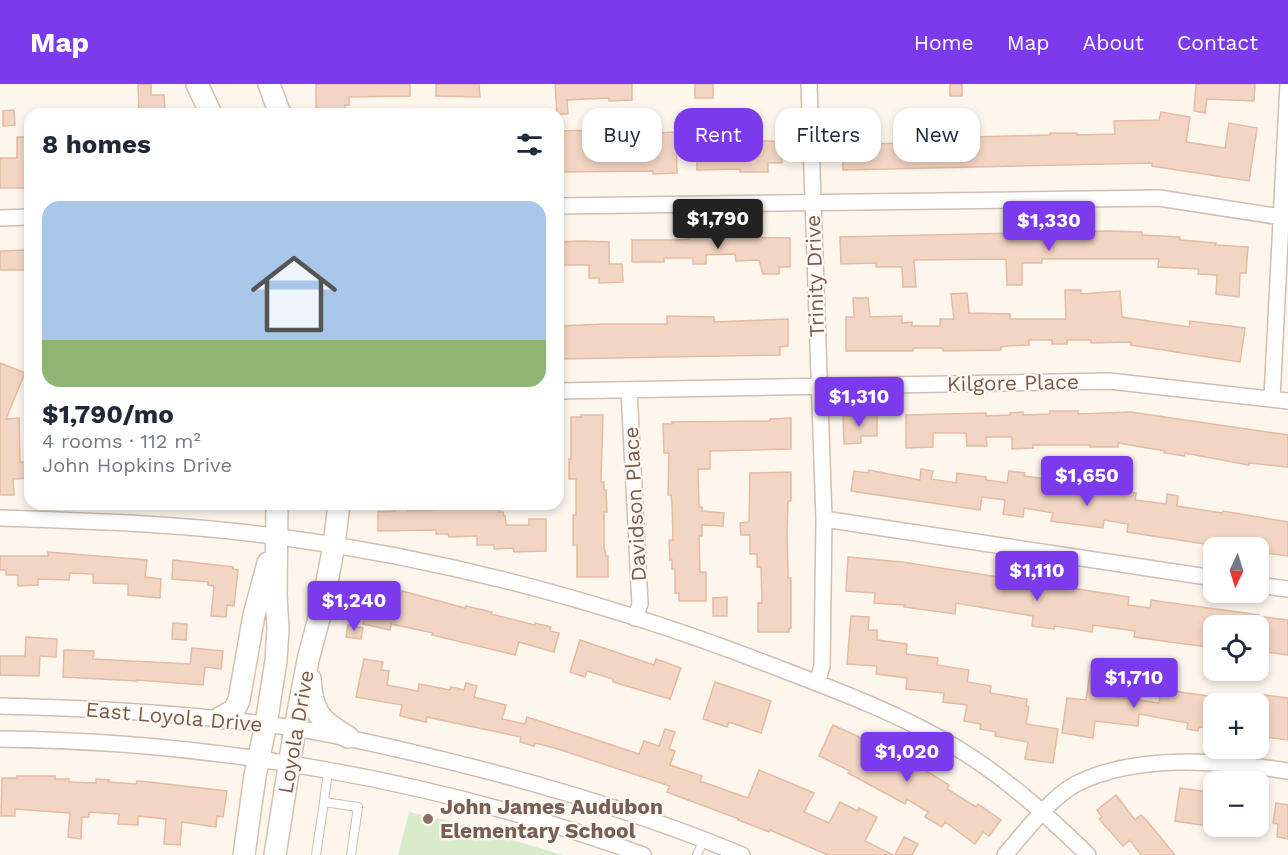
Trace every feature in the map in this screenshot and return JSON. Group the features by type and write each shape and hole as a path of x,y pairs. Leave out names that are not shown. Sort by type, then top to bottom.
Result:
{"main road":[{"path":"197,84 208,108"},
{"path":"269,84 278,108"},
{"name":"Loyola Drive","path":"244,855 276,661 278,629 277,510"},
{"name":"Loyola Drive","path":"275,855 295,728 308,660 323,603 338,510"},
{"path":"220,718 234,710 239,700 254,615 276,536"},
{"path":"308,660 314,707 329,726 348,737"}],"street":[{"name":"Trinity Drive","path":"809,84 824,519 822,666 817,683"},
{"path":"1272,398 1284,217 1288,84"},
{"path":"564,206 1159,198 1284,217"},
{"path":"0,218 24,217"},
{"name":"Kilgore Place","path":"564,391 1109,381 1288,400"},
{"name":"Davidson Place","path":"629,390 639,604 635,618"},
{"path":"63,510 63,520"},
{"path":"0,518 150,524 334,544 481,574 635,618 718,645 895,715 957,748 1008,783 1042,811 1088,855"},
{"path":"824,519 1203,576"},
{"path":"1269,586 1288,589"},
{"name":"East Loyola Drive","path":"0,706 105,709 220,718 348,737 554,788 704,839 742,855"},
{"name":"East Loyola Drive","path":"0,739 136,744 328,771 481,805 611,843 643,855"},
{"path":"1005,855 1042,811 1074,784 1113,770 1142,765 1223,763 1288,771"}],"lane":[{"path":"316,855 328,771"},
{"path":"324,802 358,807 351,855"},
{"path":"697,855 704,839"}],"green space":[{"path":"409,812 445,820 562,855 398,855"}],"building":[{"path":"138,84 151,84 151,95 164,95 165,108 139,108"},
{"path":"316,84 410,84 410,96 349,97 349,105 345,105 345,108 316,108"},
{"path":"436,84 479,84 480,97 436,96"},
{"path":"555,84 632,84 632,100 609,101 609,98 567,100 568,114 564,114 564,108 557,108"},
{"path":"695,84 713,84 713,98 695,98"},
{"path":"950,84 962,84 962,96 950,96"},
{"path":"1196,84 1255,84 1254,101 1207,99 1205,113 1194,111"},
{"path":"14,110 15,125 3,126 3,111"},
{"path":"1161,112 1190,117 1186,142 1225,148 1229,123 1257,128 1249,181 1152,166 1152,163 843,170 843,162 881,162 881,144 893,143 893,162 980,162 980,137 1050,135 1050,133 1115,134 1114,121 1159,120"},
{"path":"582,130 582,162 662,162 662,133 674,132 674,162 677,162 677,173 564,172 564,131"},
{"path":"17,137 24,137 24,188 0,188 0,158 17,158"},
{"path":"763,141 775,141 775,162 782,162 768,163 768,172 740,172 740,169 697,170 697,162 763,162"},
{"path":"722,231 735,231 735,235 742,235 742,237 790,238 790,267 779,267 779,274 763,274 759,260 736,261 735,254 706,255 706,264 693,264 693,258 664,258 664,262 632,262 632,240 714,237 722,236"},
{"path":"1142,232 1142,235 1180,237 1180,240 1248,247 1246,273 1240,273 1239,297 1216,294 1217,275 1198,274 1199,269 1158,267 1159,259 1042,259 1042,263 1022,263 1022,285 1007,285 1006,259 914,260 916,287 903,287 902,267 876,267 876,263 841,264 840,237"},
{"path":"564,242 609,242 609,264 622,264 623,282 599,283 599,278 589,278 589,265 564,265"},
{"path":"24,250 24,270 0,270 0,251"},
{"path":"1065,290 1081,290 1081,294 1120,291 1122,317 1189,327 1190,321 1245,328 1240,362 1131,345 1131,342 1091,343 1091,340 1067,340 1067,344 1052,344 1052,340 1029,340 1029,345 1006,346 1001,347 1001,350 943,351 943,348 913,348 913,351 846,351 846,317 854,317 853,298 868,298 870,317 902,316 902,323 912,322 912,326 940,326 940,319 954,319 951,294 967,293 969,313 1010,314 1010,319 1066,319"},
{"path":"667,316 714,317 714,322 788,319 788,346 780,347 780,355 564,359 564,326 667,324"},
{"path":"0,363 24,373 6,419 19,418 20,462 24,462 24,478 13,479 14,495 0,495"},
{"path":"1050,411 1078,411 1078,414 1131,412 1288,435 1288,467 1249,463 1249,465 1185,453 1184,456 1118,443 1118,447 1033,445 1033,448 1012,449 1012,437 986,437 987,446 967,446 966,433 933,433 933,447 906,448 906,415 986,413 986,416 1023,412 1023,415 1050,414"},
{"path":"581,415 603,415 601,482 604,482 604,490 606,490 604,547 606,556 608,556 608,577 577,577 577,545 573,545 576,479 569,479 569,459 571,459 571,417 582,417"},
{"path":"877,415 877,436 861,436 861,443 844,444 843,416"},
{"path":"791,418 791,449 710,451 710,469 698,469 699,507 702,507 702,511 724,513 723,526 702,525 702,536 699,536 700,572 706,572 706,601 679,601 679,593 675,593 675,569 672,569 672,560 670,560 669,540 673,540 672,504 671,495 668,495 669,453 664,453 663,424 770,421 770,419"},
{"path":"921,469 933,471 931,479 956,483 957,473 1007,483 1009,471 1025,473 1024,476 1070,482 1069,490 1096,493 1097,475 1132,476 1130,492 1136,493 1135,500 1166,504 1167,494 1178,496 1177,506 1288,522 1288,556 1269,553 1269,537 1203,537 1203,544 1127,532 1128,524 1104,520 1103,528 1051,521 1053,513 1024,508 1023,517 1003,514 1005,500 982,497 980,510 851,491 854,471 868,473 869,470 920,480"},
{"path":"791,472 791,501 788,501 787,534 788,578 791,578 791,628 789,632 758,632 758,603 762,603 761,567 757,567 757,554 750,554 750,535 741,535 740,523 749,522 750,473"},
{"path":"498,510 503,512 506,525 529,525 529,519 546,519 546,551 514,552 513,548 494,549 494,545 477,545 477,536 449,537 448,534 436,534 436,530 378,531 378,512"},
{"path":"48,552 147,560 145,577 161,579 160,598 128,595 128,584 93,583 93,574 70,573 69,580 38,579 38,585 18,586 18,575 6,575 6,570 0,570 0,556 48,556"},
{"path":"848,557 902,562 1129,597 1128,605 1150,608 1151,600 1259,615 1203,615 1203,646 1134,637 1135,631 1093,625 1092,632 1055,626 1054,629 1032,626 1033,616 956,603 955,614 904,607 905,605 874,603 875,593 846,591"},
{"path":"173,560 233,567 238,570 234,606 227,605 226,617 211,616 214,586 208,585 208,582 172,579"},
{"path":"370,589 401,595 402,591 465,608 466,606 492,612 491,614 535,625 535,623 551,627 550,631 559,633 554,652 519,642 515,655 391,624 390,630 363,624"},
{"path":"727,597 727,616 713,616 713,598"},
{"path":"851,616 869,617 868,630 877,630 877,640 907,644 906,654 938,658 937,665 969,670 967,682 991,686 990,693 1027,699 1026,706 1029,707 1026,724 1058,729 1053,763 1025,759 1028,742 995,736 996,732 980,729 981,724 964,721 967,705 943,702 944,693 906,689 907,678 876,674 877,666 847,664"},
{"path":"1269,618 1288,620 1288,655 1269,652"},
{"path":"173,623 187,624 186,640 172,639"},
{"path":"348,625 363,628 361,639 346,637"},
{"path":"26,637 57,639 56,657 40,656 39,676 0,675 0,656 25,656"},
{"path":"580,640 654,665 656,659 681,668 670,699 613,682 613,679 587,671 585,677 570,672"},
{"path":"192,648 223,651 221,669 205,667 203,685 63,677 64,650 94,651 93,659 190,664"},
{"path":"364,659 383,662 381,670 389,671 387,685 418,691 419,684 450,690 451,687 464,690 466,683 477,686 474,697 506,705 502,719 525,724 527,717 639,754 644,741 659,746 665,729 675,732 669,749 675,751 670,765 702,776 700,781 748,798 759,770 814,793 804,812 829,823 840,802 858,811 859,808 877,817 865,841 893,855 828,855 770,830 769,832 667,792 670,786 555,748 535,743 534,746 520,742 521,737 427,717 426,722 400,716 402,705 356,697"},
{"path":"1090,672 1107,674 1104,695 1159,703 1161,689 1203,695 1203,728 1199,727 1198,731 1187,729 1188,723 1139,714 1138,726 1095,721 1093,738 1062,733 1067,698 1086,700"},
{"path":"715,682 771,701 761,733 729,722 727,727 703,719"},
{"path":"1269,696 1288,698 1288,740 1269,737"},
{"path":"833,725 924,767 923,769 949,785 947,789 976,807 978,804 1001,820 989,836 983,832 975,844 945,822 942,827 925,817 928,812 907,799 905,804 848,773 850,771 819,756"},
{"path":"17,776 55,776 55,779 69,779 69,782 96,783 96,779 136,784 137,781 227,791 223,817 217,816 216,827 182,822 180,845 164,844 166,819 138,816 138,825 118,824 119,814 89,812 89,817 82,817 81,839 68,837 70,813 15,809 15,816 1,816 2,778 17,778"},
{"path":"1180,788 1203,791 1203,825 1175,821"},
{"path":"1116,795 1135,820 1141,815 1175,855 1141,855 1130,840 1123,846 1099,819 1102,817 1097,810"},
{"path":"1276,803 1288,805 1288,839 1277,837 1278,824 1273,823"},
{"path":"904,837 918,844 912,855 895,855"}],"place":[{"name":"John James Audubon Elementary School","path":"428,819"}]}
